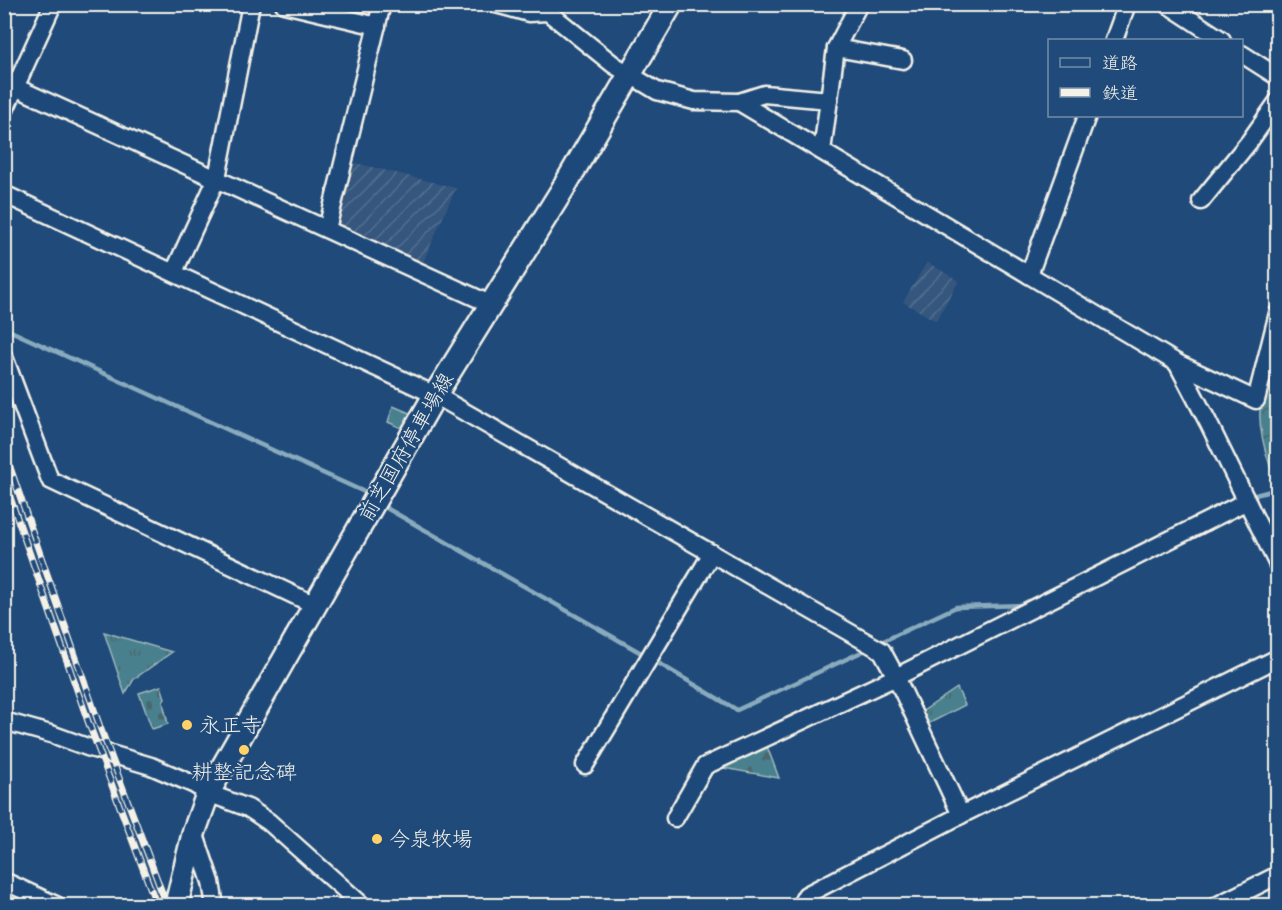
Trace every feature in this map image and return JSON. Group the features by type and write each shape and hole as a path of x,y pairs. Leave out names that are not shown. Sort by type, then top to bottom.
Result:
{"main road":[{"name":"前芝国府停車場線","path":"176,906 194,832 208,793 435,395 492,305 671,4"}],"street":[{"path":"4,112 10,85 53,4"},
{"path":"174,272 217,178 251,4"},
{"path":"284,4 377,26"},
{"path":"327,229 382,4"},
{"path":"496,4 529,14 549,8 629,76 657,91 694,101 739,102 764,94 829,100"},
{"path":"822,151 837,48 859,4"},
{"path":"1114,39 1127,4"},
{"path":"1167,4 1220,39"},
{"path":"837,48 903,60"},
{"path":"1243,55 1278,77"},
{"path":"10,85 492,305"},
{"path":"1201,201 1249,142 1278,101"},
{"path":"739,102 1177,363 1256,400 1278,313"},
{"path":"1029,275 1087,117"},
{"path":"4,194 435,395 882,651 961,815"},
{"path":"4,357 50,480 315,605"},
{"path":"1177,363 1278,565"},
{"path":"675,818 705,766 896,677 1247,501"},
{"path":"585,765 712,553"},
{"path":"800,906 806,895 961,815 1278,658"},
{"path":"4,721 151,766 208,793 248,808 269,822 363,906"},
{"path":"194,832 211,882 215,906"},
{"path":"1216,906 1234,902 1278,875"},
{"path":"6,886 58,906"}],"shaded area":[{"path":"348,161 456,188 421,267 333,227"},
{"path":"927,262 959,281 936,321 903,302"}],"green space":[{"path":"1268,369 1277,371 1277,486 1262,437 1260,417 1261,397"},
{"path":"393,406 417,416 408,431 388,422"},
{"path":"104,632 172,652 134,679 125,694"},
{"path":"161,686 168,724 152,729 139,693"},
{"path":"957,688 965,705 926,725 920,713"},
{"path":"765,741 779,778 712,766"}],"waterway":[{"path":"4,328 371,495"},
{"path":"1248,497 1278,489"},
{"path":"381,505 737,710 870,648"},
{"path":"877,644 956,607 1025,605"}],"railway":[{"path":"4,450 100,727 167,906"},
{"path":"4,480 89,724 157,906"}],"place":[{"name":"永正寺","path":"187,725"},
{"name":"耕整記念碑","path":"244,750"},
{"name":"今泉牧場","path":"377,839"}]}
